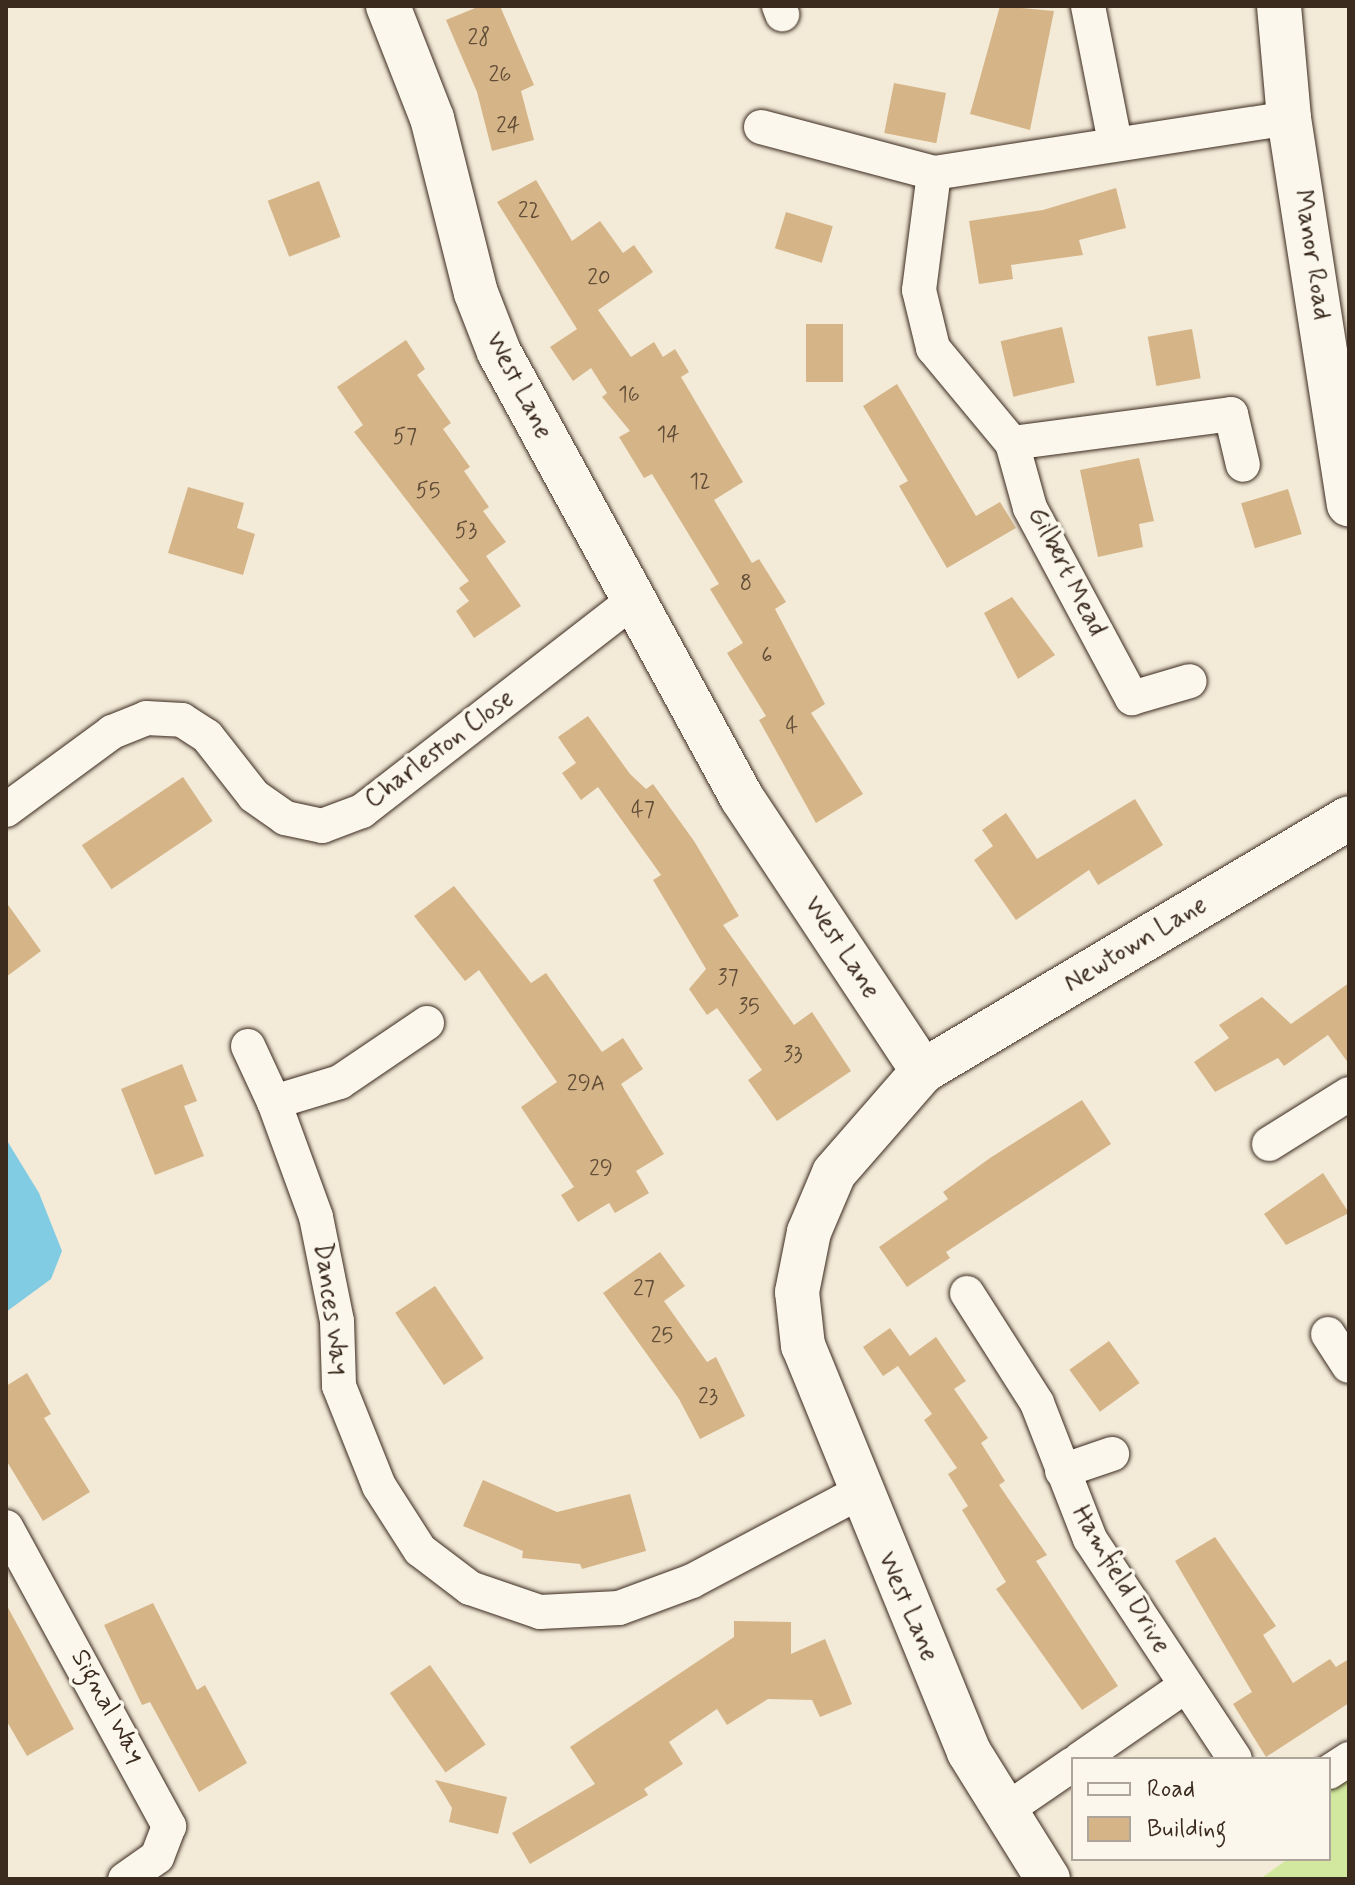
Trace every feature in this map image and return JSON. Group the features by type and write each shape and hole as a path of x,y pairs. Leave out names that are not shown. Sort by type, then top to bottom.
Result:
{"street":[{"name":"West Lane","path":"388,6 432,118 489,331 630,603 742,798 923,1071 834,1173 809,1232 797,1292 803,1346 860,1492 969,1752 1048,1879"},
{"path":"1088,6 1115,142"},
{"name":"Manor Road","path":"1279,6 1289,118 1349,504"},
{"path":"761,127 934,173 1115,142 1289,118"},
{"name":"Gilbert Mead","path":"934,173 919,290 933,348 1012,443 1030,508 1132,698 1190,681"},
{"path":"1012,443 1231,414 1243,465"},
{"name":"Charleston Close","path":"6,810 112,732 146,718 182,720 207,736 261,802 285,818 322,826 362,811 630,603"},
{"name":"Newtown Lane","path":"923,1071 1349,818"},
{"path":"274,1102 340,1082 427,1023"},
{"name":"Dances Way","path":"248,1046 274,1102 316,1217 337,1321 339,1386 379,1486 420,1550 470,1588 540,1612 619,1608 692,1581 860,1492"},
{"path":"1269,1144 1349,1094"},
{"name":"Hamfield Drive","path":"967,1293 1037,1403 1090,1539 1184,1687 1234,1757"},
{"path":"1328,1334 1349,1366"},
{"name":"Hamfield Drive","path":"1062,1471 1112,1454"},
{"name":"Signal Way","path":"6,1527 17,1572 169,1826 157,1857 125,1879"},
{"path":"1083,1757 1184,1687"},
{"path":"1006,1810 1071,1765"}],"green space":[{"path":"1349,1776 1349,1879 1260,1879 1285,1861 1331,1861 1331,1788"}],"water":[{"path":"6,1139 39,1193 62,1251 51,1279 6,1312"}],"building":[{"path":"480,6 500,6 534,85 521,91 534,140 492,151 477,92 446,20"},
{"path":"1000,6 1054,11 1030,130 970,114"},
{"path":"894,83 946,93 936,143 884,133"},
{"path":"536,180 572,241 600,221 623,253 634,245 653,272 598,310 631,357 654,342 663,357 675,349 689,372 681,377 743,482 714,500 752,563 759,559 786,602 775,609 825,704 811,713 863,794 816,823 759,720 766,716 727,653 743,643 710,589 719,584 652,474 644,478 619,437 630,431 602,397 607,393 591,368 573,381 550,347 577,329 497,202"},
{"path":"319,181 341,237 289,257 268,201"},
{"path":"1116,188 1126,228 1079,240 1083,255 1011,265 1013,279 979,284 969,221 1043,210"},
{"path":"786,212 833,226 822,263 775,248"},
{"path":"806,324 843,324 843,382 806,382"},
{"path":"1062,327 1075,383 1013,397 1001,341"},
{"path":"1192,329 1201,378 1156,386 1148,337"},
{"path":"406,340 425,369 417,375 451,423 443,429 470,467 464,471 489,507 483,511 506,542 486,556 521,606 474,638 456,611 469,601 459,588 469,581 354,432 363,425 337,387"},
{"path":"897,384 976,516 1000,502 1016,528 947,568 899,486 908,481 863,406"},
{"path":"1139,458 1154,521 1139,524 1143,547 1098,557 1080,470"},
{"path":"188,487 244,503 237,528 255,534 243,575 168,553"},
{"path":"1288,489 1302,534 1255,548 1241,503"},
{"path":"1012,597 1055,655 1018,679 984,613"},
{"path":"588,716 630,774 646,789 653,784 694,841 739,916 723,925 794,1025 812,1012 851,1071 777,1121 748,1080 762,1070 717,1008 707,1015 689,989 706,969 653,880 661,875 598,787 581,800 562,773 576,763 558,737"},
{"path":"183,777 213,821 111,889 82,845"},
{"path":"1135,799 1163,845 1098,885 1089,870 1016,920 974,860 993,846 982,830 1006,813 1037,859"},
{"path":"454,886 531,983 546,973 602,1052 623,1038 643,1069 621,1084 664,1154 636,1171 649,1193 615,1213 609,1203 578,1222 561,1195 574,1187 521,1107 557,1082 479,970 465,981 414,916"},
{"path":"6,902 41,951 6,977"},
{"path":"1349,983 1349,1064 1328,1035 1284,1066 1278,1058 1215,1092 1194,1062 1229,1038 1219,1025 1262,997 1291,1024"},
{"path":"182,1064 197,1101 184,1106 204,1156 155,1175 121,1089"},
{"path":"1082,1100 1111,1144 946,1252 950,1258 907,1287 879,1247 948,1199 943,1192 990,1158"},
{"path":"1323,1173 1349,1213 1286,1245 1264,1214"},
{"path":"660,1252 685,1286 664,1301 707,1362 716,1357 745,1416 700,1439 679,1399 603,1293"},
{"path":"435,1286 484,1358 444,1385 395,1313"},
{"path":"890,1328 910,1356 936,1337 966,1381 954,1389 988,1438 981,1443 1005,1481 999,1485 1047,1555 1036,1561 1118,1686 1082,1710 996,1589 1006,1582 962,1510 968,1506 948,1474 957,1468 924,1420 932,1414 898,1366 883,1376 863,1347"},
{"path":"1109,1341 1140,1383 1100,1412 1069,1370"},
{"path":"27,1373 51,1414 44,1418 90,1492 43,1521 6,1460 6,1386"},
{"path":"483,1480 557,1512 630,1494 646,1551 582,1569 580,1564 522,1558 523,1551 463,1526"},
{"path":"1215,1537 1276,1626 1263,1635 1293,1683 1330,1659 1336,1667 1349,1659 1349,1703 1266,1757 1233,1704 1252,1692 1175,1561"},
{"path":"153,1603 197,1690 205,1685 247,1763 199,1792 150,1702 142,1705 104,1625"},
{"path":"6,1604 74,1729 27,1756 6,1720"},
{"path":"734,1621 791,1622 791,1654 825,1639 852,1704 820,1717 812,1700 768,1699 727,1725 717,1709 669,1742 683,1764 644,1789 648,1795 530,1864 512,1833 595,1784 570,1747 734,1637"},
{"path":"430,1665 486,1744 445,1773 390,1693"},
{"path":"435,1780 507,1797 498,1834 449,1822 452,1808"}]}
